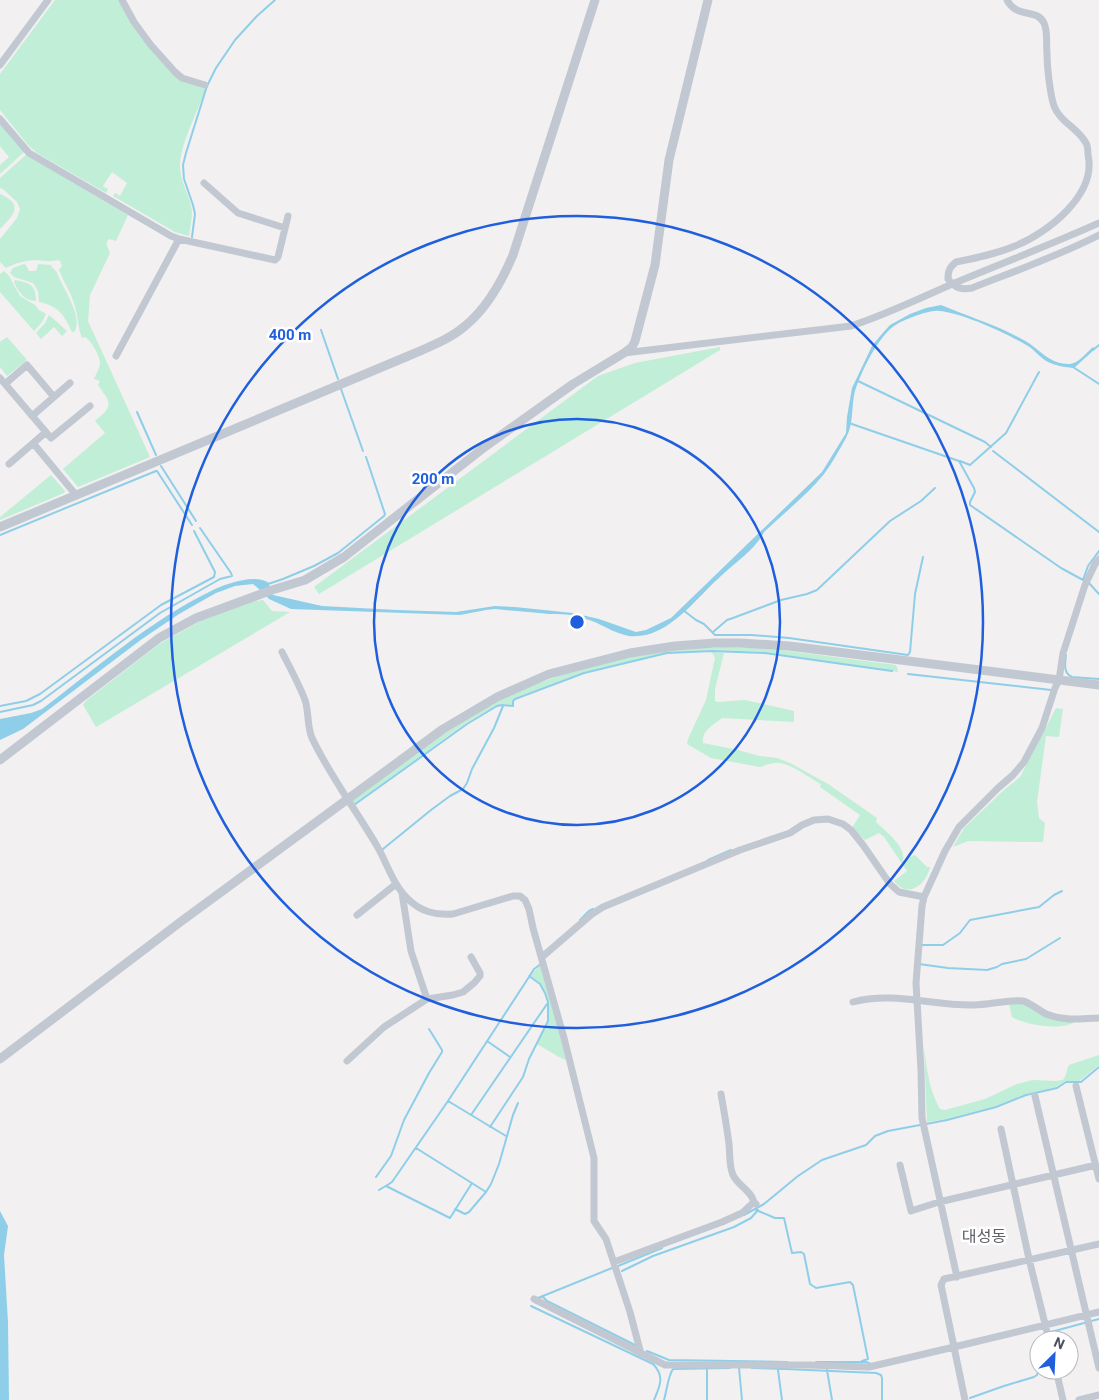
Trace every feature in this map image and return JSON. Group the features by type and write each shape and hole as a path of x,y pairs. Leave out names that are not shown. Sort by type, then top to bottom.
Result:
{"street":[{"path":"0,65 48,0"},
{"path":"122,0 134,22 150,44 175,72 182,78 205,85"},
{"path":"0,527 413,354 447,338 465,326 492,295 513,255 596,0"},
{"path":"0,760 159,638 196,618 305,580 344,557 486,446 573,384 624,354 632,347 655,265 669,160 708,0"},
{"path":"1007,0 1017,11 1033,14 1041,18 1044,23 1054,105 1058,115 1078,133 1086,144 1090,161 1090,172 1076,199 1053,224 1017,246 998,253 956,262 950,266 948,278 952,284 963,289 972,288 1081,244 1099,234"},
{"path":"0,119 28,153 179,240 274,260 278,257 288,216"},
{"path":"204,183 238,213 285,228"},
{"path":"624,354 851,326 1049,245 1099,222"},
{"path":"116,356 179,240"},
{"path":"54,396 27,365 2,381 51,438 90,406"},
{"path":"32,416 70,383"},
{"path":"9,464 46,432"},
{"path":"33,444 76,495"},
{"path":"957,1277 922,1118 916,983 922,906 924,897 945,851 959,827 1020,768 1042,728 1059,680 1062,653 1085,585 1099,559"},
{"path":"0,1059 183,920 443,729 496,697 549,674 630,653 675,646 740,643 789,646 1099,685"},
{"path":"282,652 306,701 311,735 402,893 414,905 434,914 453,914 506,898 520,896 525,900 542,957 594,1158 594,1222 606,1239 641,1354"},
{"path":"542,957 592,914 603,907 740,850 790,833 814,820 828,819 843,824 863,844 890,884 899,892 924,897"},
{"path":"357,915 396,884"},
{"path":"402,893 411,951 427,999"},
{"path":"347,1061 384,1027 427,999 463,992 474,983 480,976 480,972 471,957"},
{"path":"853,1002 868,998 901,998 975,1006 1022,1000 1060,1018 1078,1020 1099,1018"},
{"path":"1076,1086 1099,1179"},
{"path":"614,1262 722,1222 755,1203 753,1197 737,1182 732,1174 721,1094"},
{"path":"1035,1096 1099,1368"},
{"path":"1001,1129 1046,1330"},
{"path":"900,1166 911,1211 940,1202 1096,1165"},
{"path":"965,1400 941,1285 944,1279 1070,1249 1099,1244"},
{"path":"534,1299 641,1354 665,1365 674,1366 808,1365 869,1367 954,1347 1029,1336"},
{"path":"1056,1330 1087,1320 1099,1312"},
{"path":"1058,1380 1063,1400"},
{"path":"1079,1400 1099,1395"}],"green space":[{"path":"55,0 120,0 182,80 206,89 181,154 181,177 190,200 192,212 189,236 175,232 113,196 115,193 120,196 127,183 112,172 103,186 108,189 106,193 37,153 28,145 0,110 0,74"},
{"path":"0,122 24,152 0,174 0,165 9,157 0,146"},
{"path":"27,154 128,215 116,241 109,239 107,242 110,253 90,295 88,321 150,457 78,487 63,469 105,433 95,421 107,410 109,403 98,385 100,381 94,379 99,369 100,360 90,341 85,337 82,338 74,302 59,270 62,266 60,261 29,261 17,263 6,268 0,262 0,239 17,218 20,209 17,202 0,188 0,178"},
{"path":"0,194 12,202 14,210 0,229"},
{"path":"24,264 29,271 35,271 38,264 51,265 57,272 77,320 74,332 72,332 60,312 51,306 39,302 38,291 33,283 14,277 10,273 13,268"},
{"path":"4,271 9,276 20,296 46,314 34,331 0,292 0,274"},
{"path":"15,280 25,282 33,288 36,301 32,301 22,295 14,282"},
{"path":"49,315 67,331 62,336 54,327 41,339 36,333"},
{"path":"7,337 27,360 7,376 0,367 0,342"},
{"path":"720,347 720,350 319,594 314,587 598,376 635,363"},
{"path":"51,475 65,491 64,493 0,520 0,517"},
{"path":"263,600 272,611 290,612 96,727 83,705 159,644 199,622 251,602"},
{"path":"726,647 774,649 896,665 898,672 765,652 712,650 667,653 584,672 514,698 512,705 502,704 496,706 466,723 354,804 351,800 446,730 500,698 593,665 648,653"},
{"path":"712,652 724,653 715,689 715,701 745,700 794,711 794,722 722,718 706,732 703,743 759,756 777,758 828,784 877,818 876,822 890,835 901,850 905,865 910,857 915,855 927,867 930,867 928,874 921,884 916,888 905,889 894,881 907,871 884,837 879,833 865,840 852,828 860,815 820,787 821,784 785,764 775,763 760,767 711,758 687,744 706,700 715,658"},
{"path":"1056,708 1063,709 1059,737 1046,736 1037,802 1039,818 1045,823 1043,842 968,841 953,847 964,828 1020,777"},
{"path":"542,965 566,1060 537,1044 549,1021 548,1002 541,984 530,976"},
{"path":"1022,1002 1077,1021 1066,1026 1036,1025 1023,1022 1012,1017 1009,1004"},
{"path":"924,1048 933,1094 940,1109 945,1110 985,1099 1017,1084 1033,1080 1063,1080 1069,1065 1099,1055 1099,1065 1078,1082 1065,1081 1056,1087 1026,1094 995,1106 927,1122"}],"water":[{"path":"941,305 1010,333 1025,341 1045,356 1063,364 1075,363 1093,347 1095,349 1074,368 1070,368 1049,362 1031,348 1011,337 962,316 937,311 918,315 897,324 888,331 876,346 861,374 855,391 849,433 824,474 803,497 764,532 750,550 690,607 679,617 656,632 643,636 629,636 572,615 495,609 460,615 291,609 269,599 253,584 235,586 216,593 179,614 142,639 23,729 0,740 0,719 42,709 124,646 167,616 224,585 248,579 263,580 269,583 273,595 322,606 456,612 495,606 515,607 573,613 599,619 636,632 646,630 671,618 822,472 846,433 852,388 872,346 890,325 910,314"},
{"path":"0,1211 8,1226 4,1255 8,1322 9,1400 0,1400"}],"waterway":[{"path":"192,237 195,214 184,179 183,165 207,86 216,68 235,40 275,0"},
{"path":"321,330 338,379"},
{"path":"1093,350 1099,345"},
{"path":"1073,367 1099,384"},
{"path":"960,461 970,465 1006,433 1039,372"},
{"path":"858,381 985,442 991,447"},
{"path":"341,389 363,451"},
{"path":"137,412 156,455"},
{"path":"849,423 959,461 974,488 975,492 970,505 1061,568 1083,580 1088,566 1099,551"},
{"path":"993,451 1099,532"},
{"path":"268,584 314,566 338,553 384,516 385,514 366,457"},
{"path":"161,466 196,521"},
{"path":"0,535 156,471 192,525"},
{"path":"713,632 727,620 781,600 817,590 890,521 921,501 935,488"},
{"path":"0,712 33,705 41,701 160,613 220,579 232,576 200,528"},
{"path":"0,706 26,701 40,694 161,605 214,577 215,572 194,531"},
{"path":"683,610 704,624 715,635 789,638 908,655 910,652 915,594 923,557"},
{"path":"1089,583 1099,594"},
{"path":"354,805 467,724 497,706 513,706 515,699 584,673 667,653 712,651 765,653 892,671"},
{"path":"1066,655 1065,668 1069,675 1072,677 1099,679"},
{"path":"908,674 1051,690"},
{"path":"383,849 431,810 463,789 503,706"},
{"path":"708,860 731,850"},
{"path":"920,945 943,945 960,933 970,920 1039,907 1062,891"},
{"path":"580,920 593,909"},
{"path":"919,964 987,970 1002,964 1026,959 1060,938"},
{"path":"379,1190 392,1182 448,1101 534,969 542,963"},
{"path":"490,1127 523,1077 529,1059 548,1021 548,1002 545,993 540,984 529,976"},
{"path":"471,1115 547,1004"},
{"path":"376,1177 391,1156 404,1120 442,1052 429,1029"},
{"path":"487,1041 510,1057"},
{"path":"926,1124 996,1107 1026,1095 1057,1088 1066,1082 1081,1082 1099,1067"},
{"path":"448,1101 506,1136"},
{"path":"455,1209 465,1214 469,1212 491,1184 518,1103"},
{"path":"744,1215 764,1204 798,1176 822,1160 866,1145 875,1136 888,1131 920,1125"},
{"path":"416,1148 486,1192"},
{"path":"386,1186 450,1218 472,1183"},
{"path":"756,1210 775,1218 784,1218 792,1253 801,1252 804,1254 810,1284 816,1288 850,1282 853,1285 868,1359 861,1363"},
{"path":"622,1271 653,1256 734,1227 751,1218 758,1210"},
{"path":"618,1266 662,1248"},
{"path":"538,1298 612,1268"},
{"path":"542,1296 547,1301 635,1345"},
{"path":"531,1306 653,1364 657,1368 660,1377 654,1400"},
{"path":"1058,1330 1099,1319"},
{"path":"647,1351 669,1360 787,1362"},
{"path":"816,1362 866,1362 871,1364"},
{"path":"664,1400 673,1369 730,1368"},
{"path":"739,1368 742,1400"},
{"path":"752,1368 876,1373 881,1375 882,1378 882,1400"},
{"path":"707,1369 707,1400"},
{"path":"778,1370 782,1400"},
{"path":"827,1370 832,1400"},
{"path":"970,1398 1029,1378"}],"district":[{"name":"대성동","path":"984,1236"}]}
